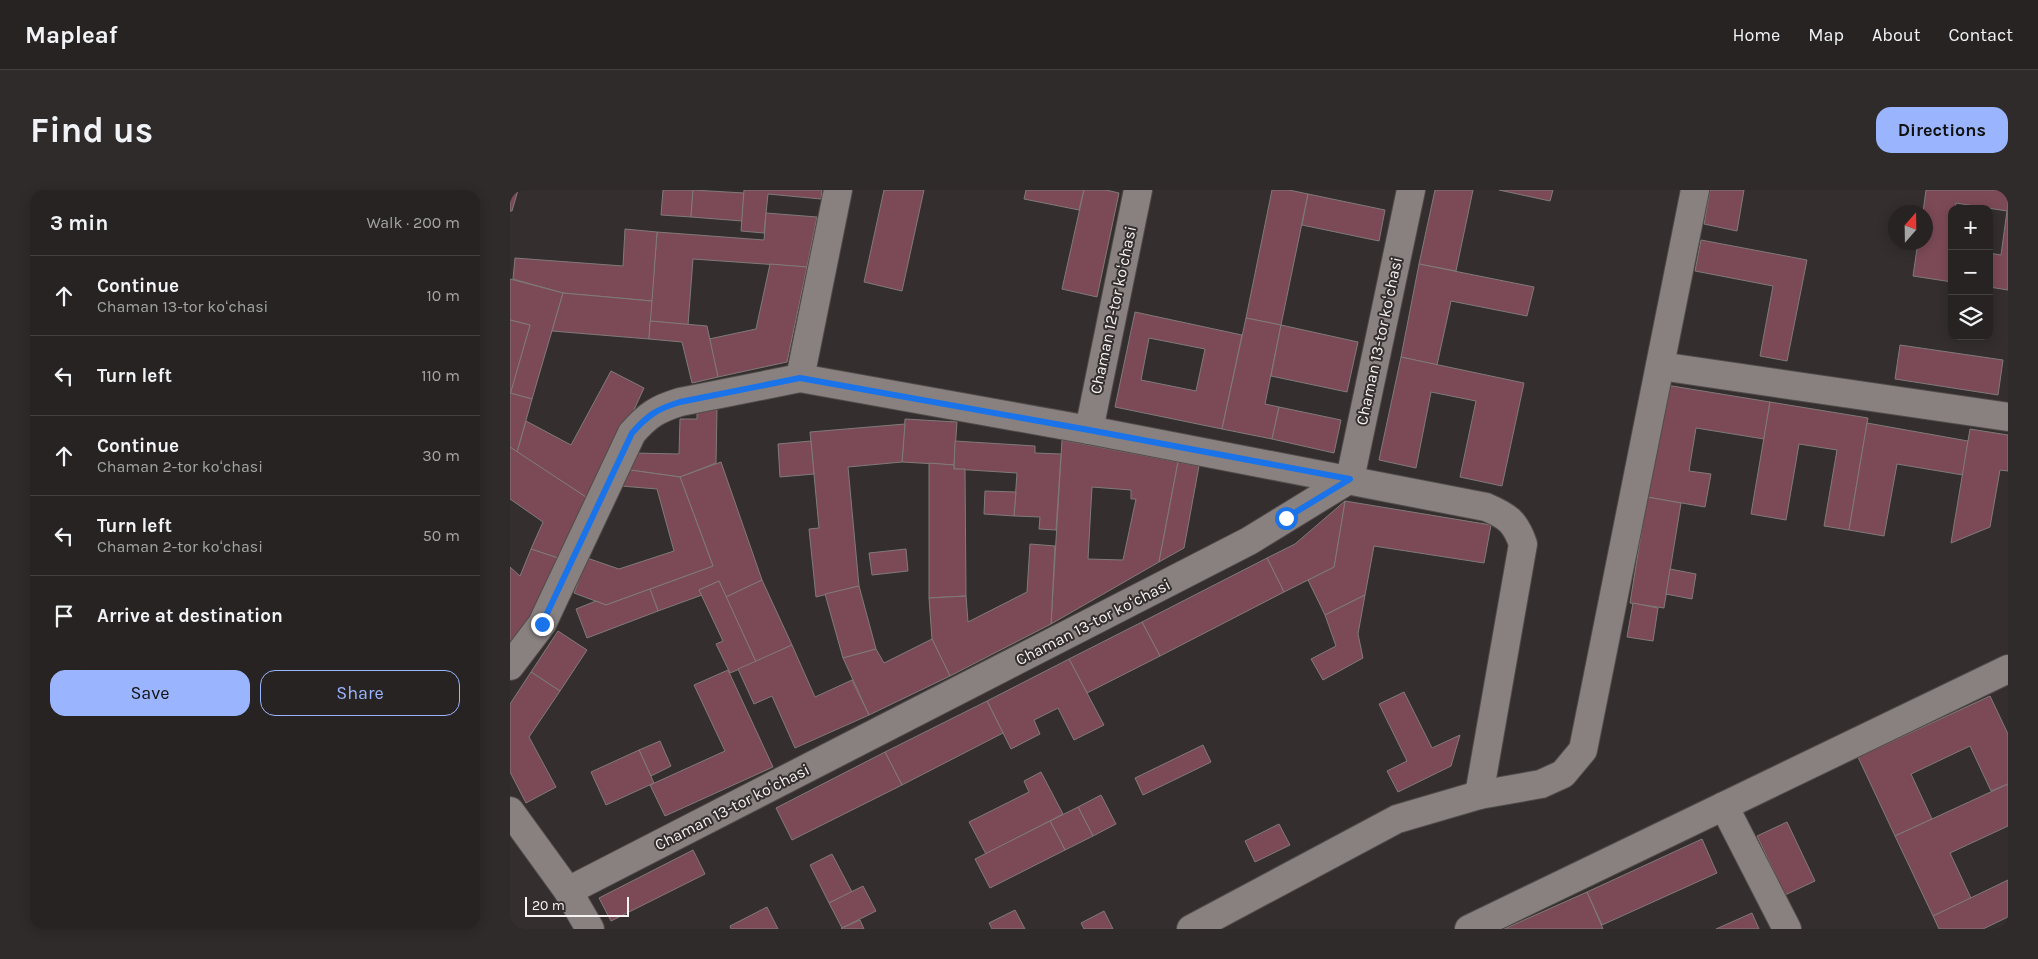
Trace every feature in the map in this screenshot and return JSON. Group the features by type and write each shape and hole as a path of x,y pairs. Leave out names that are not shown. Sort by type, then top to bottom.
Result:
{"street":[{"path":"800,378 838,190"},
{"name":"Chaman 12-tor koʻchasi","path":"1089,430 1138,190"},
{"name":"Chaman 13-tor koʻchasi","path":"568,891 1250,542 1350,479 1411,190"},
{"path":"1191,929 1397,819 1478,795 1541,784 1563,774 1583,750 1694,190"},
{"path":"1660,366 2008,417"},
{"path":"510,666 542,624 632,433 648,416 662,407 680,402 800,378 1350,479 1486,507 1505,516 1517,528 1523,544 1478,795"},
{"path":"1469,929 2007,671"},
{"path":"1724,806 1787,929"},
{"path":"510,811 568,891 590,929"}],"building":[{"path":"510,190 518,190 512,211 510,211"},
{"path":"663,190 693,190 691,217 661,215"},
{"path":"693,190 744,193 742,221 691,217"},
{"path":"744,190 822,190 821,199 768,194 764,233 741,231"},
{"path":"884,190 924,190 902,291 864,282"},
{"path":"1026,190 1084,190 1079,210 1024,199"},
{"path":"1084,190 1106,190 1119,193 1097,297 1062,289"},
{"path":"1272,190 1289,190 1308,194 1281,325 1246,318"},
{"path":"1435,190 1473,190 1456,271 1419,264"},
{"path":"1499,190 1553,190 1550,201"},
{"path":"1710,190 1744,190 1737,231 1704,224"},
{"path":"1926,190 2008,190 2008,290 1993,288 1993,254 2001,255 2007,211 1993,209 1993,205 1956,203 1956,205 1948,205 1948,281 1913,276 1917,250 1933,250 1933,205 1924,205"},
{"path":"1308,194 1385,210 1379,241 1302,225"},
{"path":"766,213 817,217 807,267 693,259 688,325 650,321 657,232 764,240"},
{"path":"625,229 657,232 652,301 563,293 513,279 515,258 623,266"},
{"path":"1701,240 1807,260 1787,361 1760,356 1773,286 1695,271"},
{"path":"770,264 807,267 787,362 718,377 709,339 756,329"},
{"path":"1419,264 1534,287 1527,316 1451,301 1437,365 1401,357"},
{"path":"510,279 563,293 532,399 510,393 530,325 510,320"},
{"path":"563,293 652,301 649,339 552,331"},
{"path":"1135,312 1242,335 1222,429 1115,407","holes":["1149,338 1205,349 1196,391 1141,380"]},
{"path":"1246,318 1281,325 1265,404 1279,407 1272,439 1222,429"},
{"path":"510,320 530,325 510,395"},
{"path":"650,321 707,326 718,377 692,383 682,342 649,339"},
{"path":"1281,325 1358,342 1347,392 1271,376"},
{"path":"1900,345 2003,360 1998,395 1895,379"},
{"path":"1401,357 1524,383 1502,486 1460,477 1476,401 1431,392 1416,468 1379,460"},
{"path":"611,371 644,388 592,501 517,452 526,421 571,445"},
{"path":"1666,385 1770,402 1764,439 1696,428 1689,471 1711,474 1705,507 1647,497"},
{"path":"510,393 532,399 517,452 510,447"},
{"path":"1770,402 1868,418 1849,530 1824,526 1837,450 1799,444 1786,520 1751,514"},
{"path":"1279,407 1341,420 1334,453 1272,439"},
{"path":"697,408 717,409 716,463 680,477 623,469 634,453 679,454 680,419 697,419"},
{"path":"905,419 957,422 954,465 902,462"},
{"path":"1867,423 1968,441 1963,475 1897,464 1884,536 1849,530"},
{"path":"905,424 902,462 848,467 859,586 816,597 809,529 819,528 810,432"},
{"path":"1970,429 2008,435 2008,471 2000,470 1990,527 1951,543"},
{"path":"1062,440 1178,462 1159,562 1051,624","holes":["1092,487 1131,490 1131,499 1136,499 1123,560 1088,559"]},
{"path":"811,441 814,474 780,477 778,444"},
{"path":"955,441 1035,446 1035,453 1061,454 1056,530 1039,529 1040,517 1014,516 1017,473 954,469"},
{"path":"510,447 592,501 564,560 531,549 543,522 510,499"},
{"path":"721,462 762,580 726,597 719,581 699,590 702,595 658,611 650,589 713,566 680,477"},
{"path":"1178,462 1199,466 1184,548 1159,562"},
{"path":"929,463 954,465 954,469 965,469 966,596 929,598"},
{"path":"623,469 680,477 713,566 606,605 574,593 587,558 619,569 674,551 657,489 621,486"},
{"path":"985,491 1016,492 1014,516 984,514"},
{"path":"1647,497 1681,503 1664,608 1630,603"},
{"path":"1345,501 1491,525 1484,563 1374,546 1365,595 1325,615 1308,580 1334,567"},
{"path":"1345,501 1334,567 1284,592 1267,558 1295,544"},
{"path":"1030,544 1055,546 1051,624 950,676 932,639 929,598 966,596 968,622 1027,592"},
{"path":"531,549 564,560 546,599 510,643 510,567 520,576"},
{"path":"906,549 908,571 872,575 869,553"},
{"path":"1267,558 1284,592 1160,656 1142,622"},
{"path":"1670,569 1696,574 1692,599 1666,594"},
{"path":"762,580 792,645 756,662 726,597"},
{"path":"719,581 756,662 730,673 716,644 723,641 699,590"},
{"path":"859,586 876,649 843,658 825,594"},
{"path":"650,589 658,611 587,638 576,609 596,601 606,605"},
{"path":"1365,595 1358,634 1363,658 1323,680 1311,659 1336,646 1325,615"},
{"path":"1633,603 1658,608 1653,641 1627,637"},
{"path":"1142,622 1160,656 1087,693 1069,659"},
{"path":"558,631 587,650 560,691 531,672"},
{"path":"932,639 950,676 869,715 843,658 876,649 884,663"},
{"path":"792,645 815,697 852,680 869,715 795,748 772,696 754,704 738,669"},
{"path":"1069,659 1104,725 1074,740 1058,708 1034,720 1040,734 1011,749 987,701"},
{"path":"728,670 773,767 665,816 650,785 725,751 694,685"},
{"path":"531,672 560,691 529,737 556,787 526,803 510,772 510,704"},
{"path":"1404,692 1432,748 1460,735 1451,766 1398,792 1387,771 1407,761 1379,704"},
{"path":"1990,696 2008,734 2008,784 1991,791 1970,746 1911,774 1932,819 1895,836 1858,757"},
{"path":"987,701 1003,733 902,785 885,752"},
{"path":"660,741 671,766 651,776 639,750"},
{"path":"1203,745 1211,762 1143,795 1135,778"},
{"path":"639,750 654,783 606,805 591,772"},
{"path":"885,752 902,785 792,840 776,808"},
{"path":"1041,772 1063,814 986,854 969,822 1029,792 1024,781"},
{"path":"2008,784 2008,826 1950,853 1971,898 1933,916 1895,836"},
{"path":"1101,795 1116,824 1093,836 1078,807"},
{"path":"1078,807 1093,836 1065,850 1050,821"},
{"path":"1050,821 1065,850 990,888 975,859"},
{"path":"1787,822 1815,881 1785,895 1757,836"},
{"path":"1279,824 1290,845 1255,862 1245,841"},
{"path":"1702,839 1717,873 1602,925 1587,892"},
{"path":"693,850 705,874 611,921 599,898"},
{"path":"832,854 852,892 829,903 810,865"},
{"path":"2008,880 2008,917 1983,929 1939,929 1933,916"},
{"path":"863,886 876,911 842,928 829,903"},
{"path":"1587,892 1603,929 1504,929"},
{"path":"767,907 778,929 731,929 730,926"},
{"path":"1015,910 1025,929 992,929 989,923"},
{"path":"1104,911 1113,929 1084,929 1081,923"},
{"path":"1752,913 1759,929 1716,929"},
{"path":"860,920 864,929 841,929 842,928"}],"route":[{"path":"542,624 632,433 648,416 662,407 680,402 800,378 1350,479 1286,518"}]}
